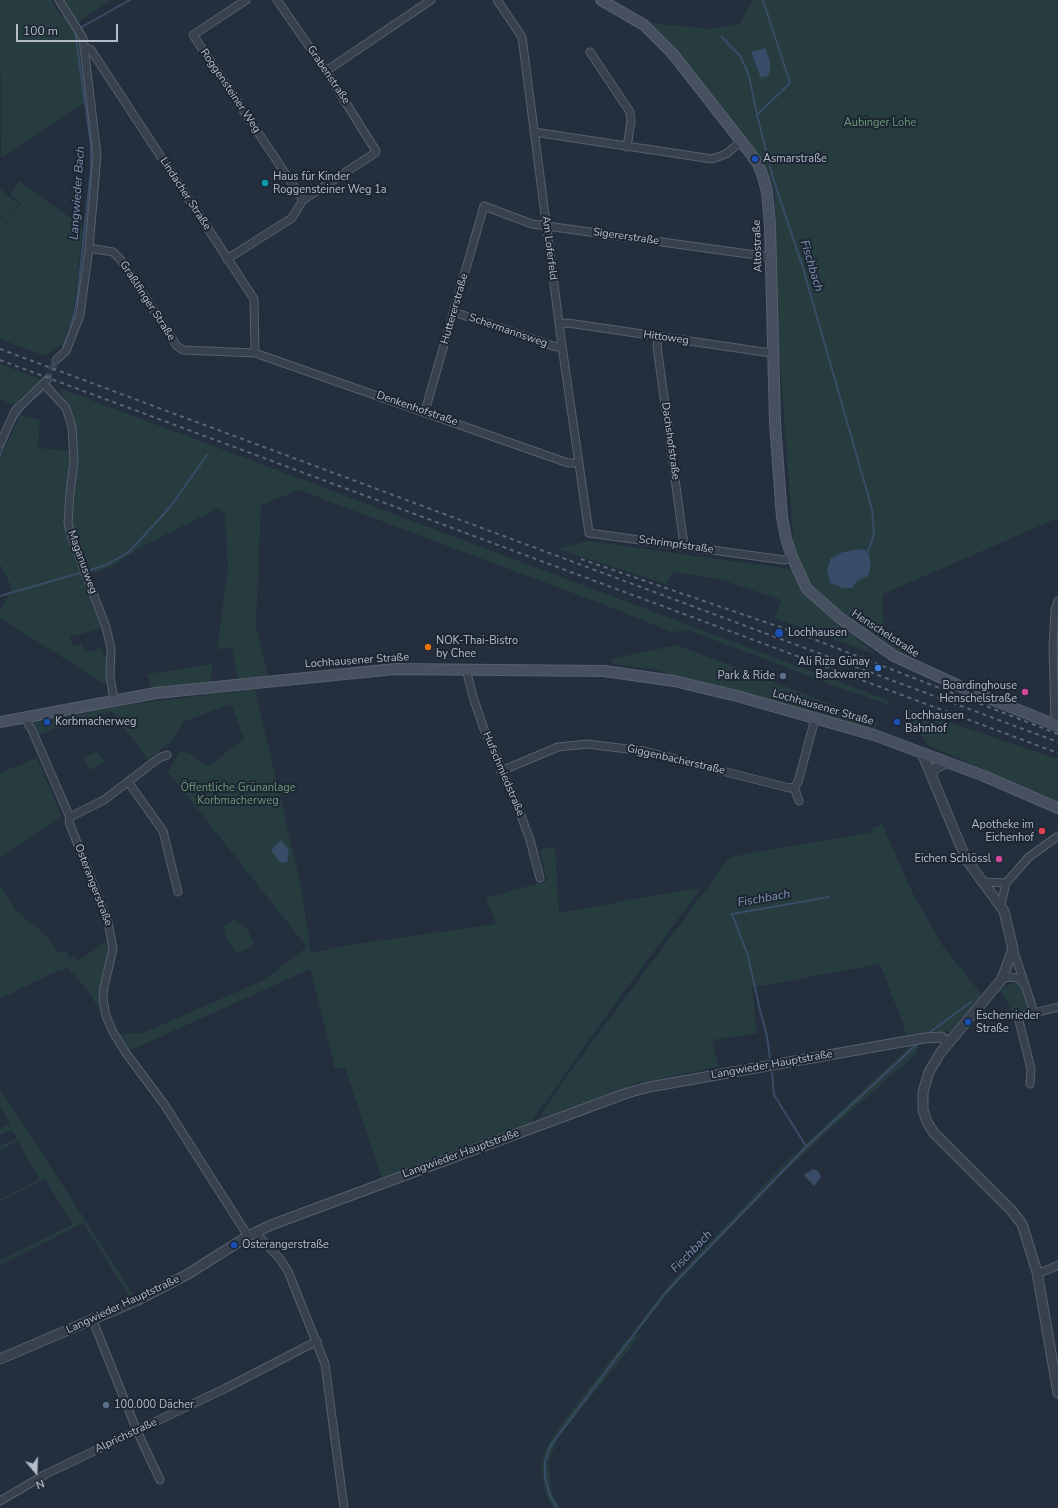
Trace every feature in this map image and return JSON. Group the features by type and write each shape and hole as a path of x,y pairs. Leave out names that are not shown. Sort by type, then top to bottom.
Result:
{"main road":[{"name":"Altostraße","path":"601,0 644,25 673,54 742,141 758,164 767,192 772,352 782,517 786,538 792,557"},
{"name":"Henschelstraße","path":"792,557 807,589 854,628 894,656 966,689 1056,725"},
{"name":"Lochhausener Straße","path":"0,722 114,700 201,688 395,669 571,669 623,673 674,681 730,694 874,735 947,762 1058,808"}],"street":[{"path":"56,360 66,351 80,315 97,155 84,46 80,32 59,0"},
{"name":"Roggensteiner Weg","path":"246,0 193,35 303,200"},
{"name":"Grabenstraße","path":"277,0 326,71 376,151 375,154 303,200"},
{"path":"326,71 431,0"},
{"name":"Am Loferfeld","path":"498,0 521,34 584,504"},
{"name":"Lindacher Straße","path":"84,46 91,50 254,299 255,353"},
{"path":"590,52 630,112 631,121 627,147"},
{"path":"534,132 712,159 726,154 742,141"},
{"path":"227,259 292,218 303,200"},
{"name":"Sigererstraße","path":"484,206 532,224 770,257"},
{"name":"Huttererstraße","path":"425,412 484,206"},
{"name":"Graßlfinger Straße","path":"88,248 113,252 120,259 177,346 183,350 255,353"},
{"name":"Schermannsweg","path":"454,312 556,347 562,346"},
{"name":"Hittoweg","path":"559,324 568,323 772,352"},
{"name":"Dachshofstraße","path":"658,336 657,346 684,545"},
{"name":"Denkenhofstraße","path":"255,353 568,463 578,463"},
{"name":"Maganusweg","path":"0,444 15,411 22,402 45,382 66,408 72,427 74,461 68,523 106,627 111,649 110,676 114,700"},
{"name":"Schrimpfstraße","path":"584,504 589,533 784,560 792,557"},
{"path":"1056,725 1053,647 1055,610 1058,601"},
{"name":"Hufschmiedstraße","path":"466,669 472,697 530,840 540,878"},
{"name":"Osterangerstraße","path":"24,717 32,730 70,817 69,822 104,909 112,936 113,949 104,986 103,999 106,1016 113,1032 252,1234 280,1258 288,1271 317,1341 326,1372 344,1508"},
{"path":"799,800 794,787 798,782 815,719"},
{"name":"Giggenbacherstraße","path":"501,771 558,748 587,744 644,751 782,786 794,787"},
{"path":"922,753 932,776 940,801 966,859 1004,911 1013,949 1034,1012"},
{"path":"70,817 104,800 129,783 158,758 167,755"},
{"path":"932,776 937,766 947,762"},
{"path":"129,783 163,831 178,892"},
{"path":"1001,905 1006,883 1029,857 1058,836"},
{"path":"982,882 1006,883"},
{"path":"1013,949 1002,979 941,1052 929,1072 924,1092 923,1110 927,1122 934,1133 1011,1210 1022,1224 1037,1272 1058,1393"},
{"path":"1002,979 1009,977 1018,978 1024,984"},
{"path":"1030,1084 1031,1068 1018,1017 1058,1007"},
{"name":"Langwieder Hauptstraße","path":"0,1359 93,1321 136,1301 188,1274 252,1234 601,1102 649,1087 924,1038 941,1037 949,1043"},
{"path":"1037,1272 1045,1271 1058,1265"},
{"path":"93,1321 137,1431 160,1480"},
{"name":"Alprichstraße","path":"0,1501 46,1474 226,1388 317,1341"}],"green space":[{"path":"0,0 51,0 61,16 66,17 79,33 87,101 1,158"},
{"path":"64,0 112,0 78,22"},
{"name":"Aubinger Lohe","path":"753,0 1058,0 1058,518 883,594 882,609 886,639 908,654 908,660 849,619 813,588 794,550 775,295 775,193 762,162 651,23 712,29 740,23"},
{"path":"19,181 83,227 75,299 70,325 61,345 45,356 0,339 0,217 6,223 21,204 10,194"},
{"path":"0,188 19,205 6,222 0,216"},
{"path":"0,364 43,380 41,383 24,394 14,406 0,398"},
{"path":"59,388 890,701 888,705 853,693 688,630 672,632 610,607 299,490 261,505 256,626 268,677 238,680 232,648 217,649 228,569 225,514 219,508 143,546 111,567 87,575 70,519 74,427 66,402"},
{"path":"20,415 40,420 38,448 72,451 67,512 106,627 70,637 73,646 82,643 85,653 101,648 104,656 108,655 109,687 0,618 0,610 12,588 0,564 0,459"},
{"path":"588,541 791,569 806,592 829,616 877,655 775,618 781,600 722,580 674,572 666,584 558,549"},
{"path":"677,645 878,722 876,729 873,730 652,669 614,664 610,659"},
{"path":"212,664 211,683 152,689 147,674"},
{"name":"Öffentliche Grünanlage Korbmacherweg","path":"255,689 301,886 311,953 349,945 496,924 486,898 547,881 540,850 555,847 559,913 702,887 611,1009 530,1124 382,1179 345,1067 335,1069 310,969 127,1052 85,987 68,968 57,971 0,999 0,886 16,911 47,936 57,952 68,952 68,958 74,957 78,961 116,935 116,949 105,999 116,1034 143,1033 264,980 307,947 168,772 180,752 189,753 208,766 244,739 231,704 183,722 173,740 148,760 112,712 51,730 36,737 30,723 133,704"},
{"path":"901,706 1058,759 1058,801 929,746"},
{"path":"97,752 106,762 89,770 84,757"},
{"path":"37,758 62,817 0,857 0,773"},
{"path":"882,824 912,892 942,945 983,996 950,1032 927,1031 906,1035 903,1023 880,964 752,988 757,1033 713,1040 718,1067 637,1083 537,1121 569,1073 730,857 872,832 871,829"},
{"path":"235,919 248,930 254,946 236,953 227,938 224,926"},
{"path":"1015,983 1021,985 1031,1010 1015,1016 1000,990 1005,986"},
{"path":"919,1045 916,1054 828,1131 779,1178 678,1282 638,1331 632,1332 673,1281 779,1169 909,1047"},
{"path":"0,1089 133,1294 129,1296 83,1223 0,1265 0,1260 73,1224 45,1179 0,1202 0,1199 39,1179 18,1141 0,1150 0,1146 17,1138 11,1130 0,1135 0,1129 10,1123 0,1107"},
{"path":"641,1334 558,1438 548,1463 552,1494 561,1508 553,1508 546,1495 541,1468 544,1452 557,1430 626,1340"}],"water":[{"path":"765,48 770,61 770,70 768,76 761,78 751,52"},
{"path":"861,549 868,551 871,565 868,576 857,581 852,588 843,588 830,583 827,570 831,558 843,552"},
{"path":"281,840 289,850 287,862 280,863 271,850"},
{"path":"813,1169 818,1171 821,1177 814,1186 804,1175"}],"waterway":[{"name":"Langwieder Bach","path":"80,28 130,0"},
{"name":"Fischbach","path":"763,0 790,83 757,115 773,178 803,268 872,509 874,535 868,551"},
{"name":"Langwieder Bach","path":"63,346 70,330 77,300 91,169 91,145 75,32"},
{"path":"722,37 741,57 749,76 757,115"},
{"name":"Langwieder Bach","path":"0,455 13,423 25,406 42,391"},
{"path":"87,571 106,565 129,552 171,506 207,455"},
{"path":"0,596 83,572"},
{"name":"Fischbach","path":"770,1059 767,1036 748,956 732,914 829,897"},
{"name":"Fischbach","path":"930,1032 971,1002"},
{"name":"Fischbach","path":"557,1508 550,1495 545,1478 545,1461 551,1445 665,1293 806,1147 916,1045"},
{"path":"772,1073 774,1095 806,1146"}],"tunnel":[{"path":"47,380 56,360"}],"railway":[{"path":"0,349 1058,742"},
{"path":"0,360 1058,753"},
{"path":"581,559 803,635 1058,734"}],"place":[{"name":"Asmarstraße","path":"755,159"},
{"name":"Haus für Kinder Roggensteiner Weg 1a","path":"265,183"},
{"name":"Lochhausen","path":"779,633"},
{"name":"NOK-Thai-Bistro by Chee","path":"428,647"},
{"name":"Ali Rıza Günay Backwaren","path":"878,668"},
{"name":"Park & Ride","path":"783,676"},
{"name":"Boardinghouse Henschelstraße","path":"1025,692"},
{"name":"Korbmacherweg","path":"47,722"},
{"name":"Lochhausen Bahnhof","path":"897,722"},
{"name":"Apotheke im Eichenhof","path":"1042,831"},
{"name":"Eichen Schlössl","path":"999,859"},
{"name":"Eschenrieder Straße","path":"968,1022"},
{"name":"Osterangerstraße","path":"234,1245"},
{"name":"100.000 Dächer","path":"106,1405"}]}
